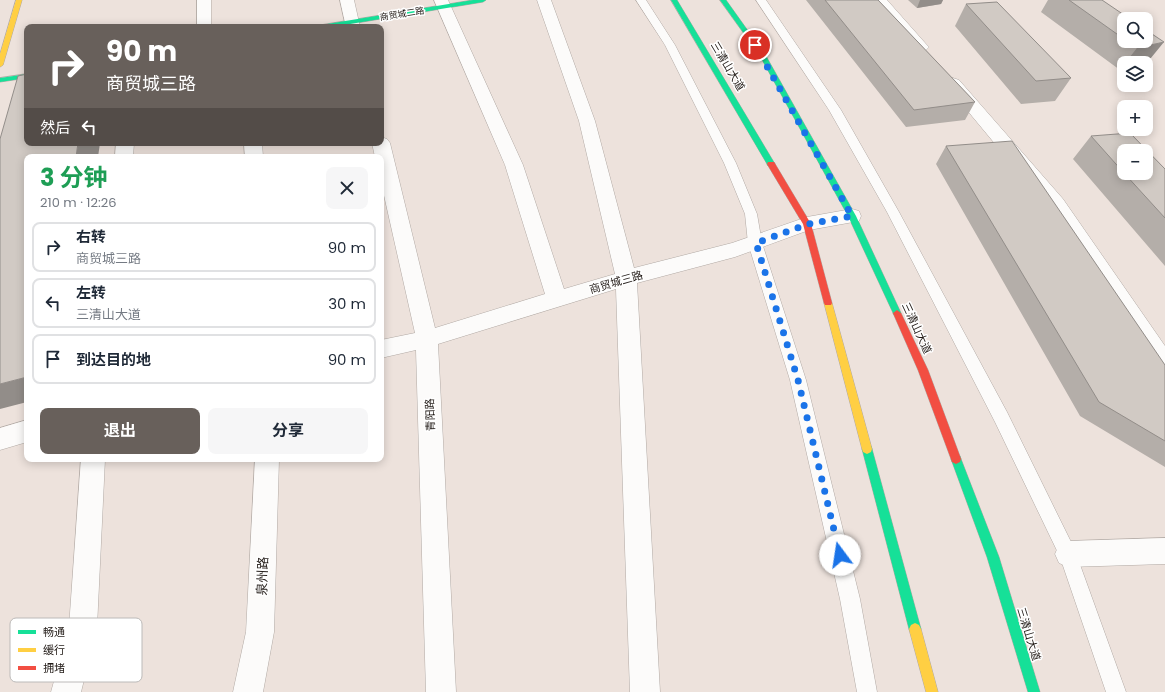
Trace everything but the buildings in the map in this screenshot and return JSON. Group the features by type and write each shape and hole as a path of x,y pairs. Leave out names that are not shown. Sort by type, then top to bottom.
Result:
{"main road":[{"path":"0,65 19,0"},
{"name":"商贸城二路","path":"353,24 442,3 483,0"},
{"name":"三清山大道","path":"674,0 808,224 932,692"},
{"name":"三清山大道","path":"723,0 763,56 852,216 923,370 993,557 1034,692"},
{"path":"0,80 24,76"}],"street":[{"path":"204,0 204,24"},
{"path":"347,0 353,24"},
{"path":"544,0 587,121 626,278 645,692"},
{"path":"879,0 981,113 1056,204 1165,364"},
{"path":"442,3 514,165 557,299"},
{"name":"青阳路","path":"384,156 427,339 441,692"},
{"name":"商贸城三路","path":"384,348 427,339 626,278 735,250 808,224 852,216"},
{"path":"0,438 24,432"},
{"path":"84,618 93,462"},
{"name":"泉州路","path":"248,692 260,632 266,462"},
{"path":"1068,554 1165,551"},
{"path":"66,692 69,682"}],"lane":[{"path":"641,0 670,45 730,163 751,214 756,243 798,380 850,599 868,692"},
{"path":"761,0 835,110 893,212 1000,417 1068,554 1116,692"}],"traffic: fast":[{"path":"339,24 483,0"},
{"path":"674,0 771,164"},
{"path":"723,0 763,56 852,216 897,313"},
{"path":"0,80 24,76"},
{"path":"867,449 915,629"},
{"path":"956,459 993,557 1034,692"}],"traffic: slow":[{"path":"0,65 19,0"},
{"path":"828,303 867,449"},
{"path":"915,629 932,692"}],"traffic: jam":[{"path":"771,164 807,224 828,303"},
{"path":"897,313 923,370 956,459"}],"route":[{"path":"755,45 763,56 852,216 808,224 756,243 798,380 840,555"}]}
